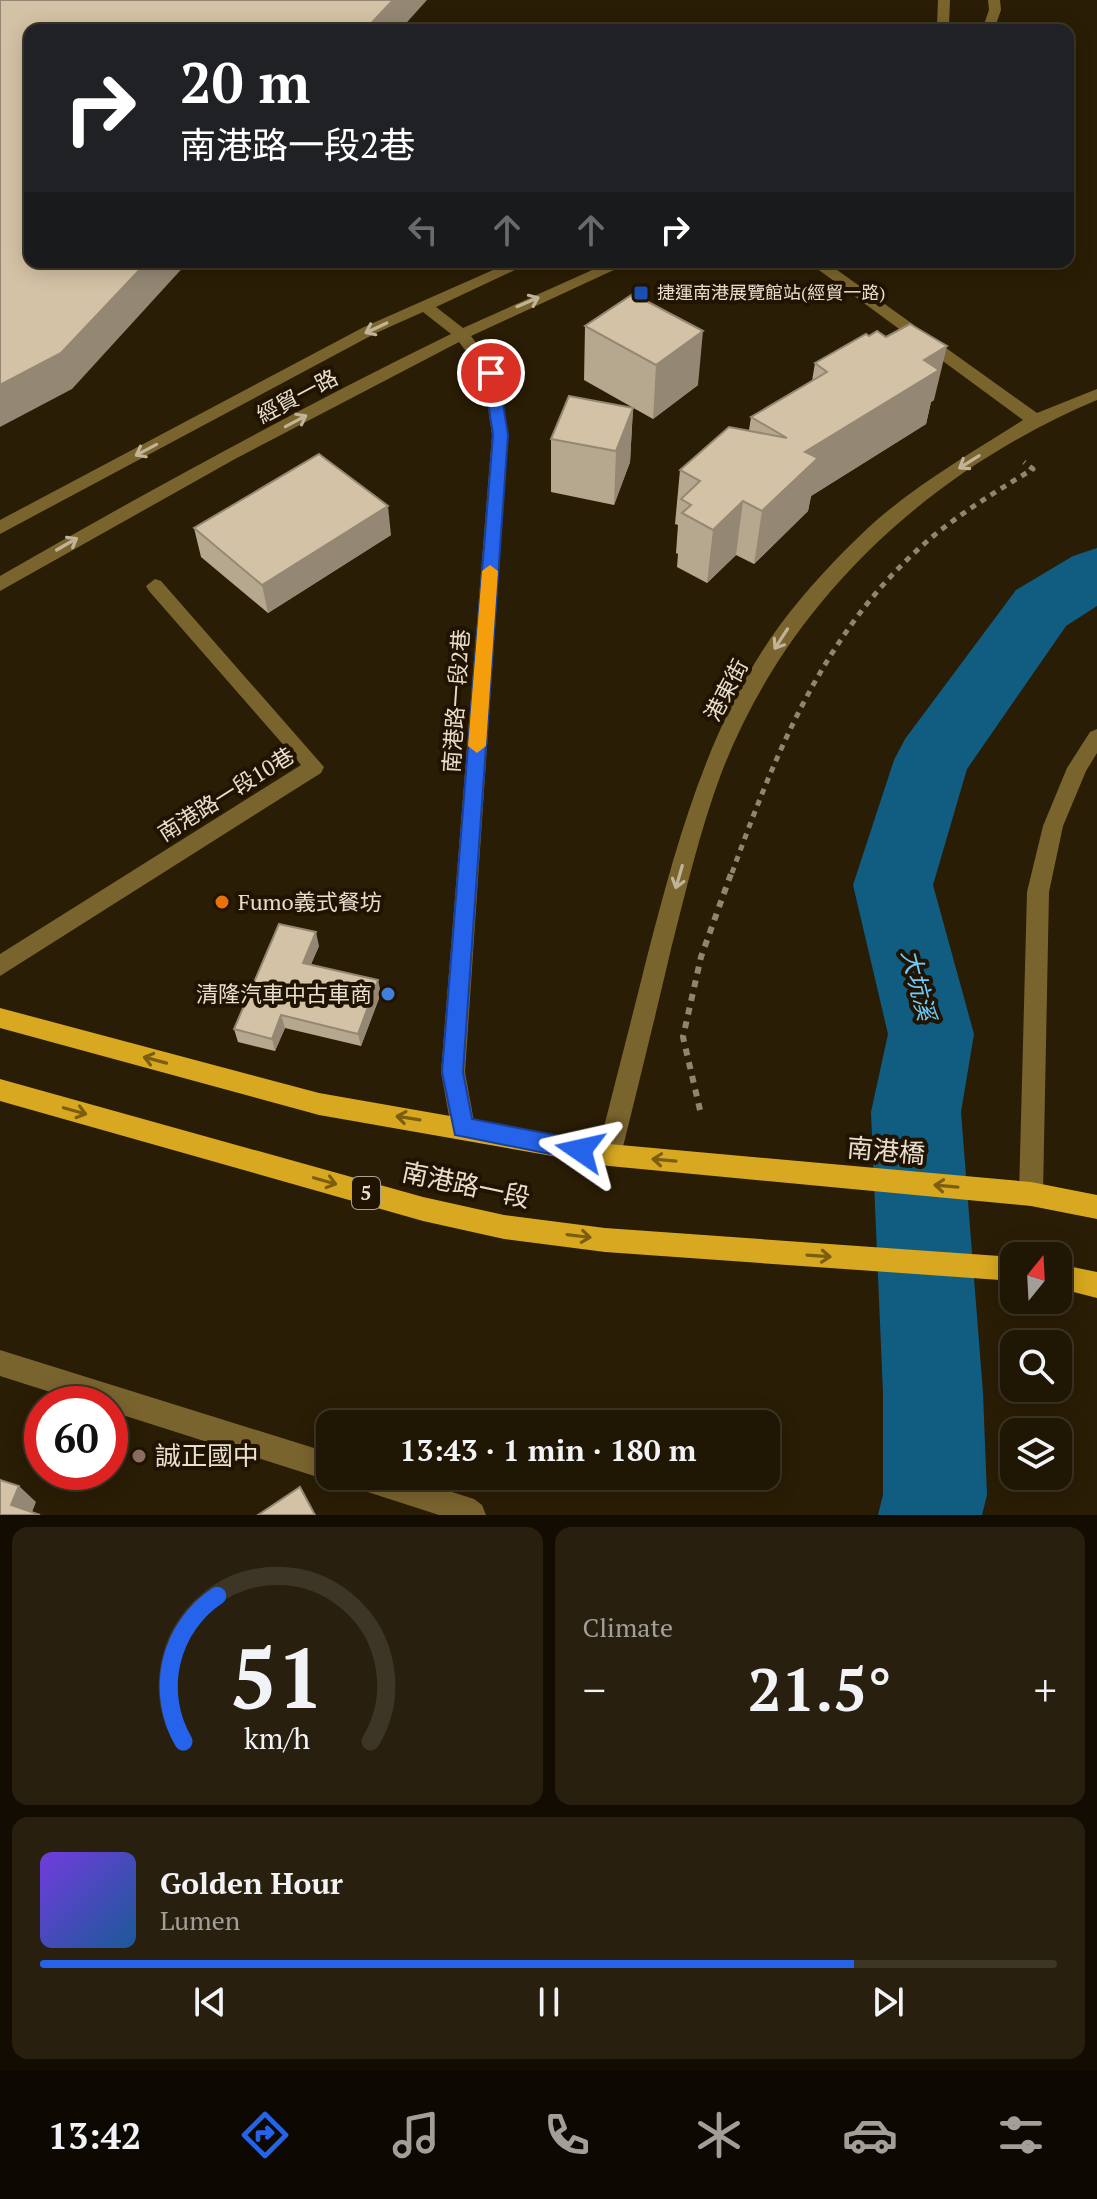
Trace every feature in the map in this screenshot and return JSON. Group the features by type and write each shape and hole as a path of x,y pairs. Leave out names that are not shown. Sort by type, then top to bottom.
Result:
{"main road":[{"path":"0,1018 319,1104 609,1155"},
{"name":"南港路一段","path":"0,1090 423,1209 491,1224 605,1240 1000,1268"},
{"name":"南港橋","path":"609,1155 1028,1194 1097,1207"},
{"path":"1072,1279 1097,1285"}],"street":[{"path":"943,24 944,0"},
{"path":"990,24 995,10 994,0"},
{"name":"經貿一路","path":"0,528 370,330 510,268"},
{"name":"經貿一路","path":"0,584 107,522 505,312 609,268"},
{"path":"824,268 1035,420"},
{"name":"南港路一段2巷","path":"425,306 462,335 491,373 500,435 453,1072 463,1127"},
{"name":"港東街","path":"609,1155 678,879 711,774 747,695 795,619 877,530 934,485 1035,420 1097,394"},
{"name":"南港路一段10巷","path":"0,966 314,767 155,586"},
{"path":"1028,1194 1038,892 1053,826 1087,773 1097,737"},
{"path":"0,1363 316,1463"},
{"path":"401,1490 468,1512"}],"path":[{"path":"700,1110 683,1037 701,957 768,773 804,700 842,638 882,588 935,535 982,500 1033,469 998,443"}],"building":[{"path":"0,0 393,0 371,24 24,24 24,268 141,268 61,353 0,385"},
{"path":"633,294 703,331 656,365 585,326"},
{"path":"910,324 947,346 924,360 939,370 805,452 818,458 762,511 743,501 713,530 682,513 691,505 681,499 700,481 680,470 729,427 787,438 751,417 827,372 815,363 866,334 869,336 877,331 886,337"},
{"path":"569,396 633,408 616,451 551,439"},
{"path":"319,454 388,506 262,585 194,528"},
{"path":"279,924 316,932 303,963 378,980 358,1034 281,1015 272,1039 234,1029"},
{"path":"0,1480 19,1486 11,1505 40,1515 0,1515"},
{"path":"300,1487 315,1515 258,1515"}],"waterway":[{"name":"大坑溪","path":"930,1515 935,1495 933,1393 916,1112 931,1034 893,885 932,760 1041,608 1097,573"}],"slow traffic":[{"path":"477,746 490,571"}],"place":[{"name":"捷運南港展覽館站(經貿一路)","path":"641,293"},
{"name":"Fumo義式餐坊","path":"222,902"},
{"name":"清隆汽車中古車商","path":"388,994"},
{"name":"誠正國中","path":"139,1456"}],"route":[{"path":"491,373 500,435 453,1072 463,1127 580,1150"}]}
